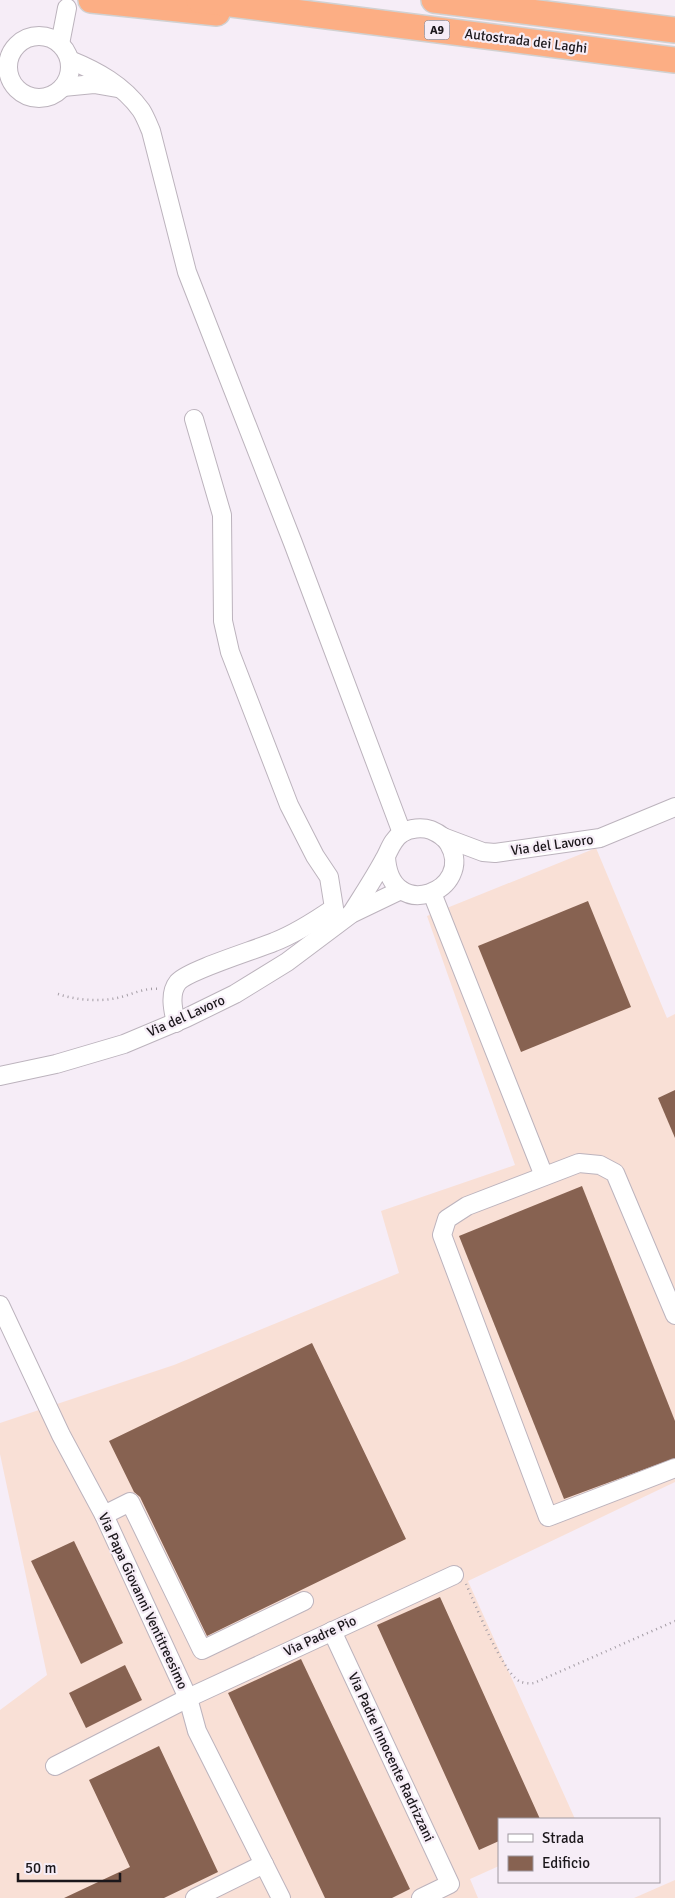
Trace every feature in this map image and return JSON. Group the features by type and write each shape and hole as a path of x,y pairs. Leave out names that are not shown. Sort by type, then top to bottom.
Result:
{"highway":[{"path":"91,0 454,42 547,44"},
{"name":"Autostrada dei Laghi","path":"199,0 675,60"},
{"name":"Autostrada dei Laghi","path":"434,0 675,30"}],"street":[{"path":"44,36 68,8 60,44"},
{"path":"34,36 44,36 60,44 70,60 68,79 56,94 37,98 28,96 6,81 9,75 5,56 24,40 34,36"},
{"path":"70,60 94,70 122,89 142,111 151,131 187,272 293,543 402,833"},
{"path":"63,87 94,84 122,89"},
{"path":"176,1022 173,990 179,981 185,977 344,913 329,877 315,856 289,805 230,652 223,621 222,515 194,419"},
{"name":"Via del Lavoro","path":"0,1076 56,1064 115,1046 176,1022 235,994 287,962 344,913 386,857 391,844 402,833 414,828 426,828 437,832 443,837 483,852 495,853 600,838 675,807"},
{"path":"386,857 387,870 392,882 401,890 420,896 432,893 442,887 450,877 453,867 453,855 449,844 443,837"},
{"name":"Via del Lavoro","path":"453,867 483,852"},
{"name":"Via del Lavoro","path":"344,913 401,890"},
{"path":"432,893 544,1176"},
{"path":"675,1315 615,1173 600,1165 579,1163 466,1206 447,1219 442,1235 548,1517 675,1468"},
{"name":"Via Papa Giovanni Ventitreesimo","path":"0,1305 61,1435 104,1515 188,1698 197,1731 281,1898"},
{"path":"104,1515 130,1502 202,1650 304,1602"},
{"name":"Via Padre Pio","path":"55,1766 188,1698 454,1575"},
{"name":"Via Padre Innocente Radrizzani","path":"332,1631 453,1891 421,1898"},
{"path":"195,1898 264,1864"}],"path":[{"path":"58,994 72,998 104,1000 153,989 166,992 173,999"},
{"path":"454,1575 461,1577 466,1584 498,1652 511,1674 518,1680 528,1684 675,1622"}],"shaded area":[{"path":"596,848 667,1018 675,1014 675,1482 468,1581 575,1818 498,1818 498,1866 470,1879 478,1898 0,1898 0,1710 47,1675 0,1454 0,1423 174,1365 399,1273 381,1211 515,1165 427,916"},
{"path":"675,1880 675,1898 634,1898"}],"building":[{"path":"588,901 631,1007 521,1052 478,946"},
{"path":"675,1090 675,1138 658,1098"},
{"path":"582,1186 675,1421 675,1458 564,1499 459,1236"},
{"path":"312,1343 406,1539 207,1636 140,1497 134,1492 109,1441"},
{"path":"74,1541 123,1643 81,1664 31,1561"},
{"path":"440,1597 540,1818 498,1818 498,1841 479,1850 377,1625"},
{"path":"301,1659 410,1889 392,1898 325,1898 228,1693"},
{"path":"125,1665 142,1700 86,1728 69,1693"},
{"path":"159,1746 218,1872 164,1898 64,1898 130,1867 89,1780"}]}
